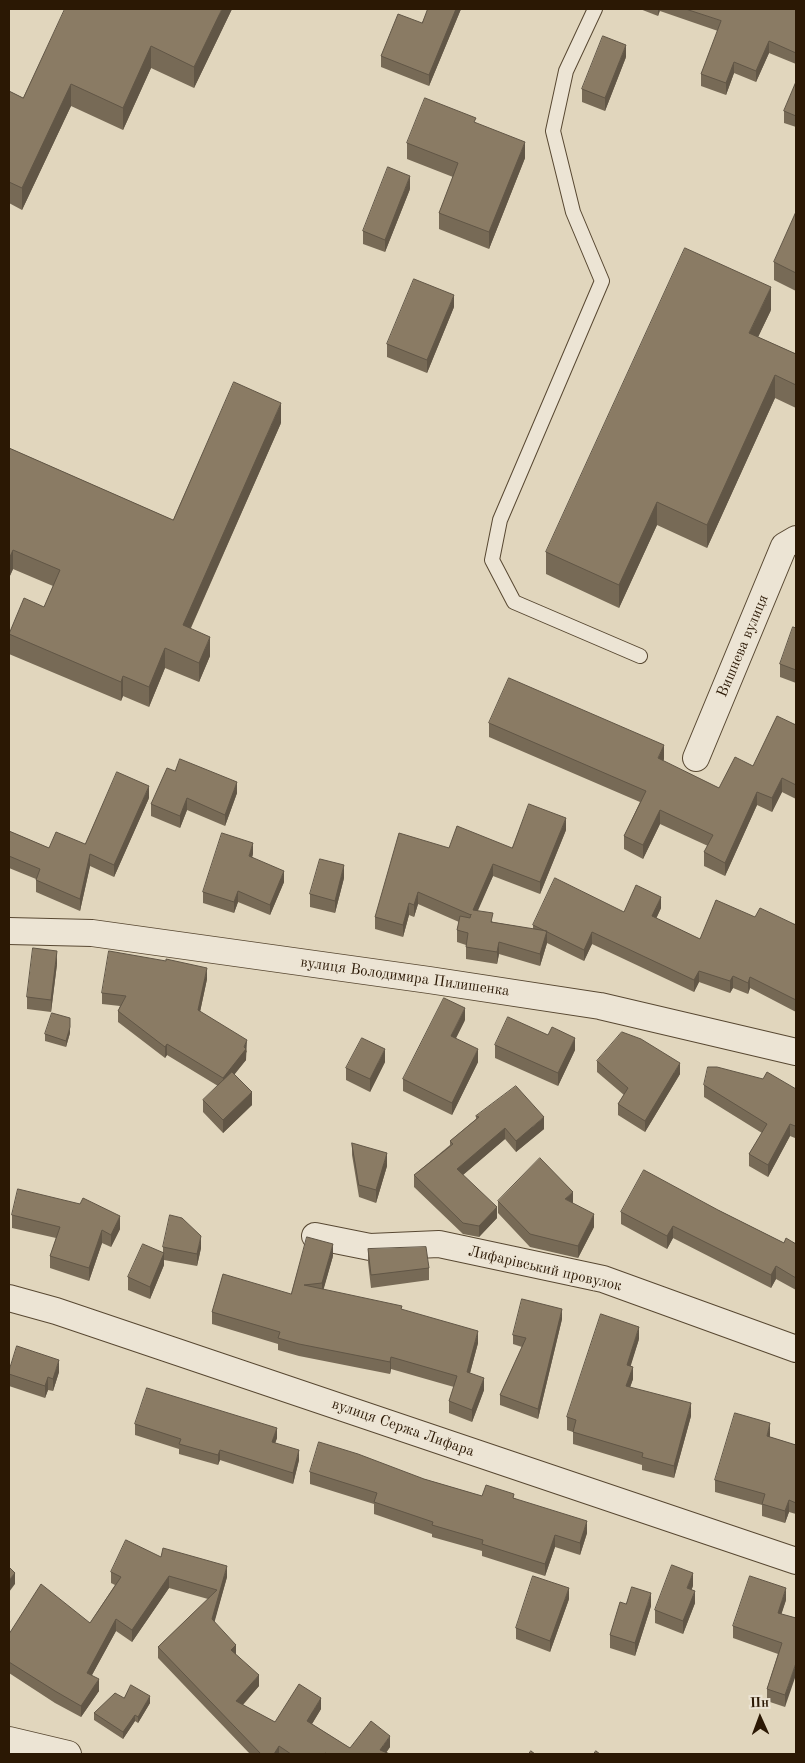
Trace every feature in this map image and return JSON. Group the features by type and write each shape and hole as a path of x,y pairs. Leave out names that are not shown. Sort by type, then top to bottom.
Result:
{"street":[{"name":"Вишнева вулиця","path":"696,758 784,546 796,539"},
{"name":"вулиця Володимира Пилишенка","path":"9,931 92,933 600,1006 796,1052"},
{"name":"Лифарівський провулок","path":"315,1236 370,1247 439,1244 603,1279 796,1349"},
{"name":"вулиця Сержа Лифара","path":"9,1298 65,1314 796,1561"},
{"path":"9,1740 68,1754"}],"lane":[{"path":"595,9 566,71 553,131 573,212 602,281 500,520 492,560 514,602 640,656"}],"building":[{"path":"65,9 222,9 194,67 151,46 123,108 71,84 22,188 9,182 9,91 23,98"},
{"path":"428,9 456,9 429,75 381,56 398,14 422,23"},
{"path":"686,9 794,9 796,10 796,53 769,41 756,71 734,62 726,83 701,74 721,21"},
{"path":"603,36 626,45 605,98 582,89"},
{"path":"796,82 796,116 784,111"},
{"path":"425,98 476,118 474,122 525,142 489,232 439,213 458,163 407,143"},
{"path":"388,167 410,176 385,240 363,231"},
{"path":"796,212 796,273 774,262"},
{"path":"685,248 771,287 749,333 796,354 796,385 775,375 707,525 657,502 619,585 546,552"},
{"path":"414,279 454,295 427,360 387,344"},
{"path":"234,382 281,403 183,625 210,637 199,663 165,648 149,687 123,676 121,682 9,634 24,598 44,607 60,570 13,550 9,559 9,448 173,520"},
{"path":"793,627 796,628 796,670 780,664"},
{"path":"509,678 664,745 658,758 719,788 735,757 753,766 777,716 796,725 796,785 782,778 772,798 757,792 725,863 704,852 713,835 660,810 643,845 624,836 646,791 489,723"},
{"path":"180,759 237,782 225,815 187,798 180,816 151,804 167,768 175,771"},
{"path":"117,772 149,786 114,865 90,854 80,899 36,880 40,869 9,856 9,831 49,848 56,832 85,844"},
{"path":"529,804 566,818 540,882 493,864 473,910 493,913 491,922 547,931 540,954 499,942 497,952 466,947 468,933 457,930 460,916 470,918 471,915 418,892 414,905 409,903 403,925 375,917 399,833 449,848 457,826 512,848"},
{"path":"222,833 253,843 249,856 284,871 270,905 238,891 234,902 203,892"},
{"path":"320,859 344,865 335,901 310,894"},
{"path":"555,878 624,912 636,885 661,897 652,916 700,939 716,900 755,917 760,908 796,925 796,1000 750,977 748,983 733,976 730,981 699,971 694,980 592,932 584,950 533,925"},
{"path":"33,948 57,951 51,1000 27,997"},
{"path":"109,951 166,961 166,959 207,968 198,1010 247,1040 244,1047 246,1049 223,1078 167,1044 165,1047 118,1011 126,996 102,993"},
{"path":"444,998 465,1008 451,1036 478,1049 452,1103 403,1079"},
{"path":"52,1013 70,1018 70,1027 66,1041 45,1034"},
{"path":"508,1017 548,1035 552,1027 575,1038 558,1073 495,1045"},
{"path":"622,1032 641,1039 680,1063 645,1121 618,1104 628,1088 597,1061"},
{"path":"362,1038 385,1049 370,1079 346,1068"},
{"path":"708,1067 717,1067 763,1079 767,1072 796,1089 796,1124 795,1126 790,1124 768,1165 749,1154 767,1124 704,1085"},
{"path":"232,1072 252,1092 223,1120 203,1100"},
{"path":"516,1086 544,1117 516,1141 505,1128 457,1169 497,1207 479,1226 463,1223 414,1175 453,1144 450,1141 479,1117 476,1116"},
{"path":"352,1143 387,1153 376,1190 359,1185"},
{"path":"540,1158 573,1192 565,1199 594,1214 578,1246 530,1234 498,1201"},
{"path":"644,1170 784,1243 786,1238 796,1244 796,1278 776,1266 771,1275 673,1226 667,1236 621,1212"},
{"path":"18,1189 80,1204 83,1198 120,1216 111,1235 102,1230 89,1268 50,1256 60,1227 12,1215"},
{"path":"170,1215 182,1218 201,1236 197,1254 163,1247"},
{"path":"307,1237 333,1244 322,1283 304,1285 402,1306 401,1309 478,1331 467,1372 484,1378 472,1410 449,1401 457,1376 391,1357 390,1362 299,1344 278,1338 280,1332 212,1312 223,1274 291,1294"},
{"path":"143,1244 164,1253 150,1287 128,1277"},
{"path":"426,1247 429,1268 371,1275 368,1249"},
{"path":"522,1299 562,1309 538,1409 500,1395 526,1338 513,1335"},
{"path":"601,1314 639,1327 627,1365 633,1367 626,1386 691,1403 674,1466 642,1457 643,1453 573,1432 576,1420 567,1417"},
{"path":"17,1346 59,1360 53,1379 48,1377 45,1386 9,1374"},
{"path":"147,1388 277,1428 272,1442 299,1450 293,1473 220,1450 218,1455 179,1444 181,1439 135,1424"},
{"path":"735,1413 770,1423 767,1436 796,1445 796,1503 789,1500 785,1511 762,1504 765,1494 715,1480"},
{"path":"319,1442 358,1454 424,1479 482,1496 486,1485 514,1494 513,1498 587,1521 580,1543 555,1535 545,1564 482,1544 483,1540 432,1525 433,1522 374,1502 377,1493 310,1472"},
{"path":"126,1540 161,1557 163,1548 227,1566 212,1619 236,1645 231,1650 259,1675 236,1701 275,1722 299,1684 321,1698 307,1721 350,1748 371,1721 390,1736 380,1750 390,1754 291,1754 279,1746 274,1754 261,1754 158,1647 217,1590 169,1576 132,1630 116,1619 87,1673 99,1679 81,1706 9,1662 9,1634 41,1584 90,1623 121,1577 111,1572"},
{"path":"672,1565 693,1573 687,1588 695,1591 683,1621 655,1610"},
{"path":"9,1567 15,1573 9,1580"},
{"path":"533,1576 569,1588 550,1641 516,1628"},
{"path":"750,1576 786,1588 778,1613 796,1618 796,1663 785,1695 767,1689 782,1643 733,1626"},
{"path":"632,1587 651,1593 635,1643 610,1635 620,1602 626,1604"},
{"path":"131,1685 150,1696 138,1717 135,1715 123,1732 94,1713 115,1693 124,1698"}]}
